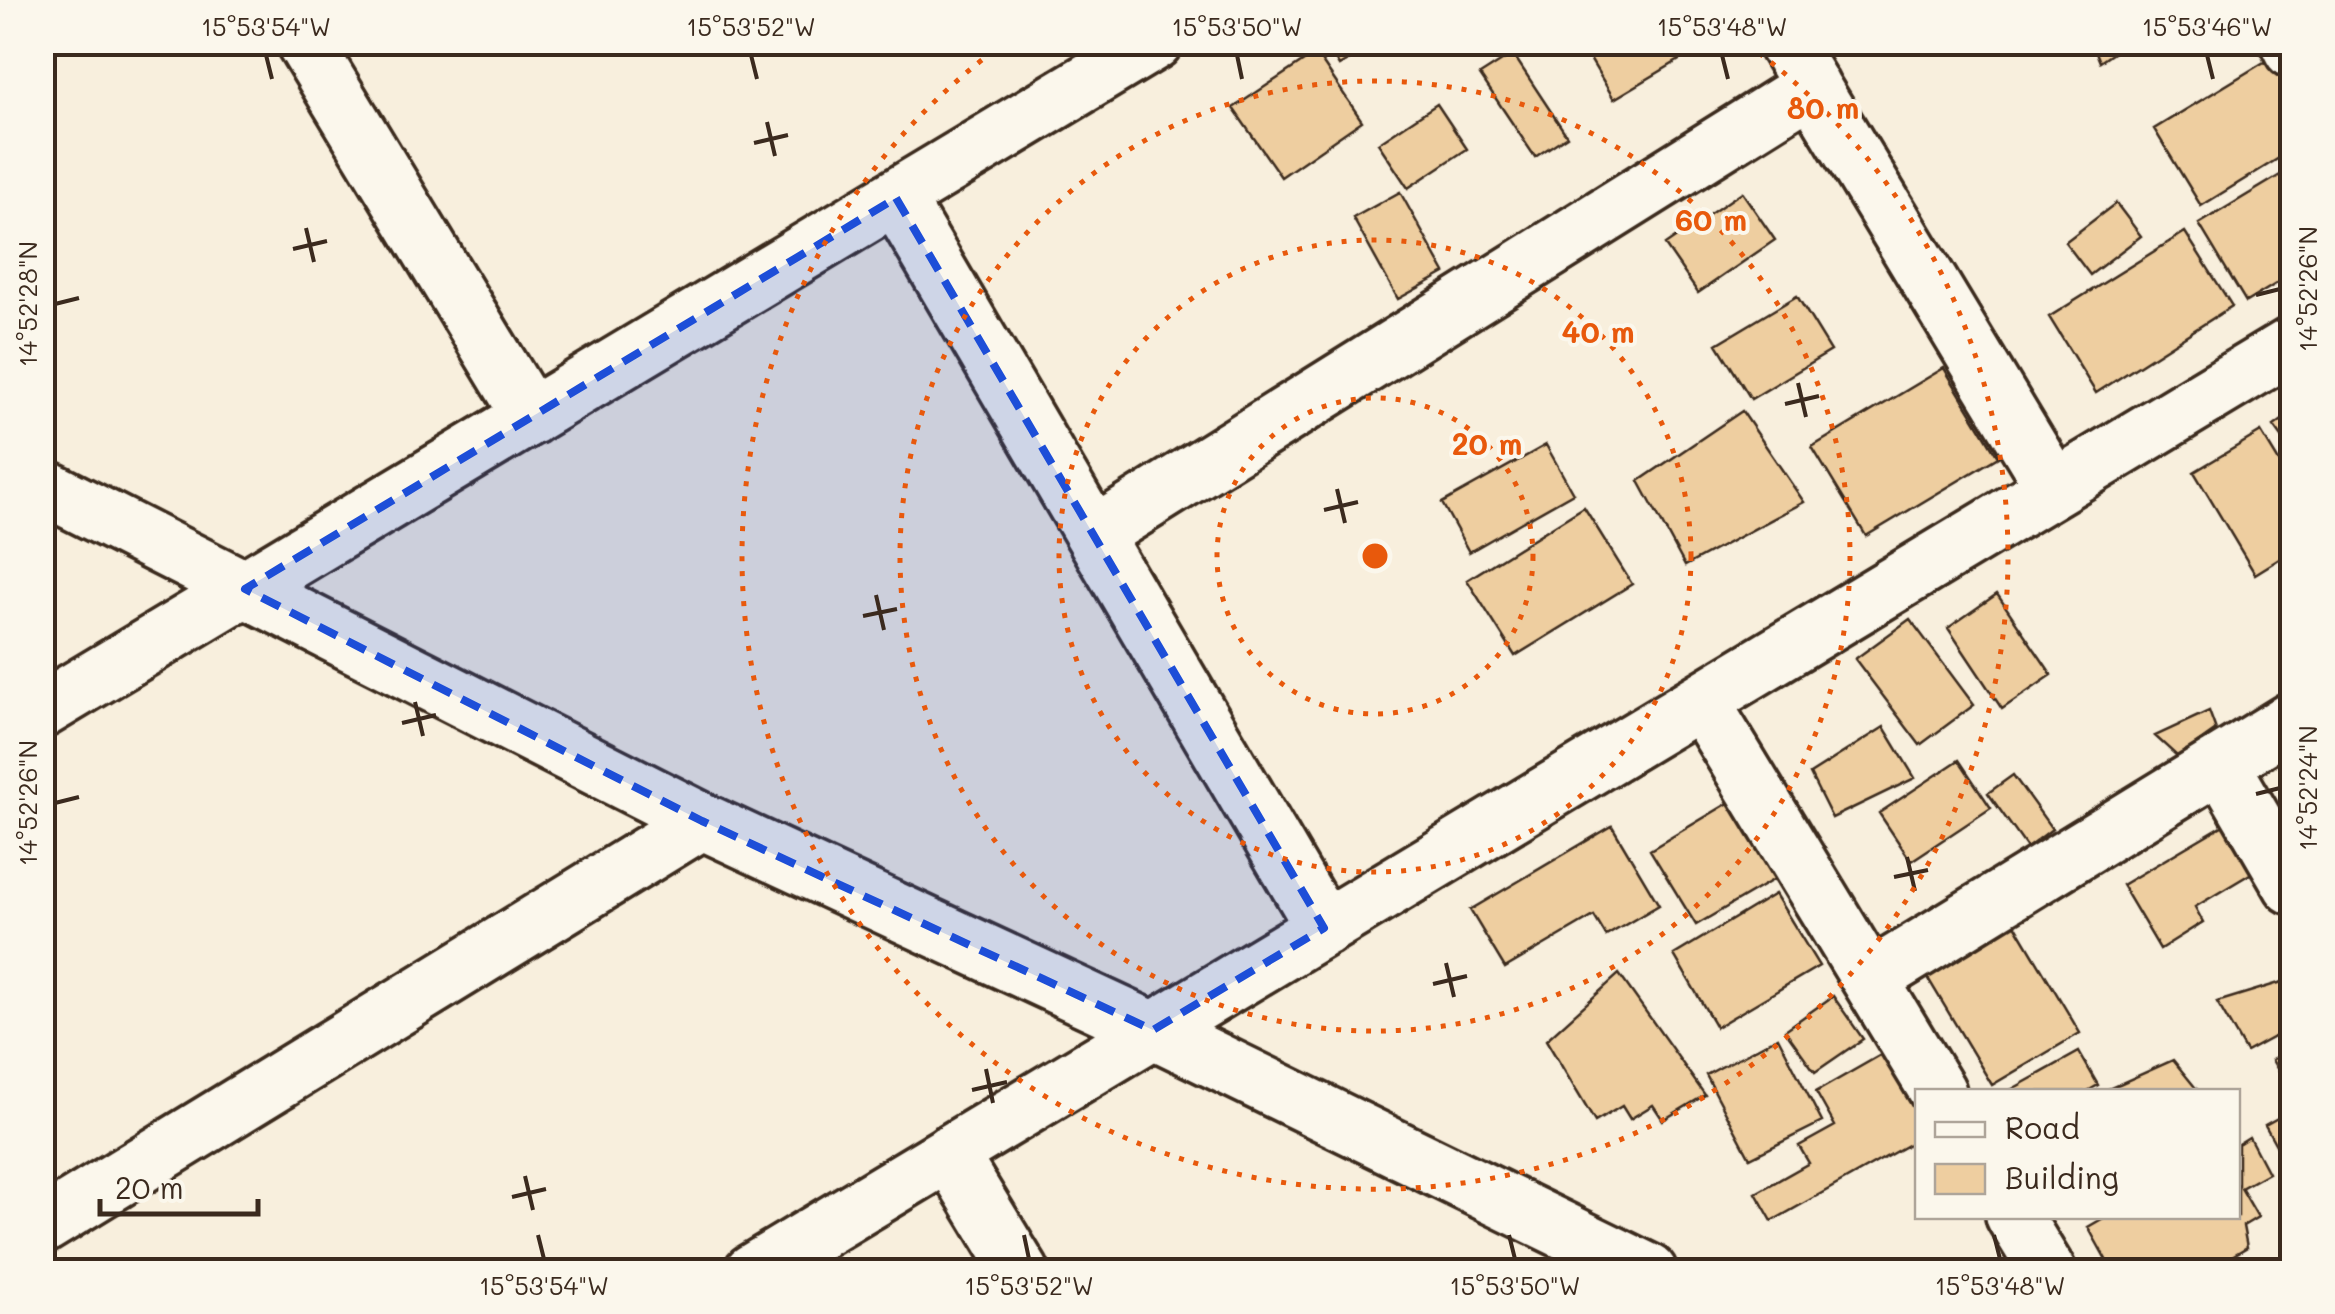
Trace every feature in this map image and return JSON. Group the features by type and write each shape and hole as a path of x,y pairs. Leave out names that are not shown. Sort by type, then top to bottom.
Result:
{"street":[{"path":"304,42 531,417"},
{"path":"42,710 1154,42"},
{"path":"2288,42 2292,50"},
{"path":"1094,535 1799,64 2054,488"},
{"path":"896,198 1324,928"},
{"path":"752,1272 2292,344"},
{"path":"42,486 702,821 1153,1030 1641,1270"},
{"path":"1700,700 1936,1089"},
{"path":"1870,979 2292,720"},
{"path":"2221,764 2292,886"},
{"path":"42,1226 702,821"},
{"path":"949,1153 1021,1272"},
{"path":"2016,1219 2048,1272"}],"highlighted area":[{"path":"896,198 1324,928 1153,1030 702,821 245,589"}],"building":[{"path":"1325,42 1379,42 1339,66"},
{"path":"1580,42 1705,42 1706,44 1614,99"},
{"path":"2092,42 2129,42 2100,62"},
{"path":"1316,53 1362,121 1281,177 1233,108"},
{"path":"1513,54 1567,136 1535,157 1480,75"},
{"path":"2274,56 2292,86 2292,150 2201,206 2154,129"},
{"path":"1437,104 1467,149 1408,188 1378,143"},
{"path":"2292,168 2292,274 2246,302 2199,224"},
{"path":"1400,192 1445,273 1398,299 1353,218"},
{"path":"1742,192 1775,240 1698,293 1665,245"},
{"path":"2116,203 2141,236 2090,275 2065,242"},
{"path":"2185,232 2232,306 2096,393 2049,317"},
{"path":"1797,296 1831,351 1751,399 1717,344"},
{"path":"1944,368 1998,457 1866,536 1812,447"},
{"path":"1742,411 1804,502 1685,566 1639,481"},
{"path":"2292,413 2292,451 2274,426"},
{"path":"2261,432 2292,483 2292,551 2255,574 2194,472"},
{"path":"1546,445 1573,493 1469,552 1442,503"},
{"path":"1584,507 1632,584 1515,656 1467,580"},
{"path":"1997,594 2052,675 2002,709 1948,628"},
{"path":"1910,619 1974,705 1920,745 1855,659"},
{"path":"2209,711 2216,730 2178,757 2155,736"},
{"path":"1884,727 1915,778 1832,818 1810,774"},
{"path":"1959,760 1991,808 1911,861 1879,813"},
{"path":"2013,775 2052,829 2027,848 1988,793"},
{"path":"1732,801 1778,877 1696,925 1650,850"},
{"path":"2227,823 2255,871 2195,907 2203,922 2160,949 2122,885"},
{"path":"1612,826 1659,905 1606,936 1594,916 1505,968 1470,910"},
{"path":"1775,894 1819,966 1716,1027 1674,955"},
{"path":"2015,924 2080,1033 1992,1085 1926,975"},
{"path":"1619,974 1705,1095 1663,1120 1653,1105 1630,1119 1622,1106 1595,1122 1546,1040"},
{"path":"2292,979 2292,1027 2246,1052 2217,1002"},
{"path":"1833,996 1863,1039 1815,1072 1785,1030"},
{"path":"1778,1037 1822,1122 1750,1158 1706,1075"},
{"path":"2292,1048 2292,1094 2272,1060"},
{"path":"1886,1052 1915,1101 1915,1141 1772,1221 1756,1193 1809,1163 1799,1146 1835,1126 1816,1092"},
{"path":"2079,1052 2098,1085 2091,1089 2012,1089"},
{"path":"2173,1060 2197,1089 2108,1089"},
{"path":"2292,1110 2292,1174 2265,1125"},
{"path":"2249,1137 2268,1173 2241,1188 2258,1217 2243,1226 2247,1247 2205,1272 2113,1272 2088,1227 2102,1219 2240,1219 2240,1143"}]}
